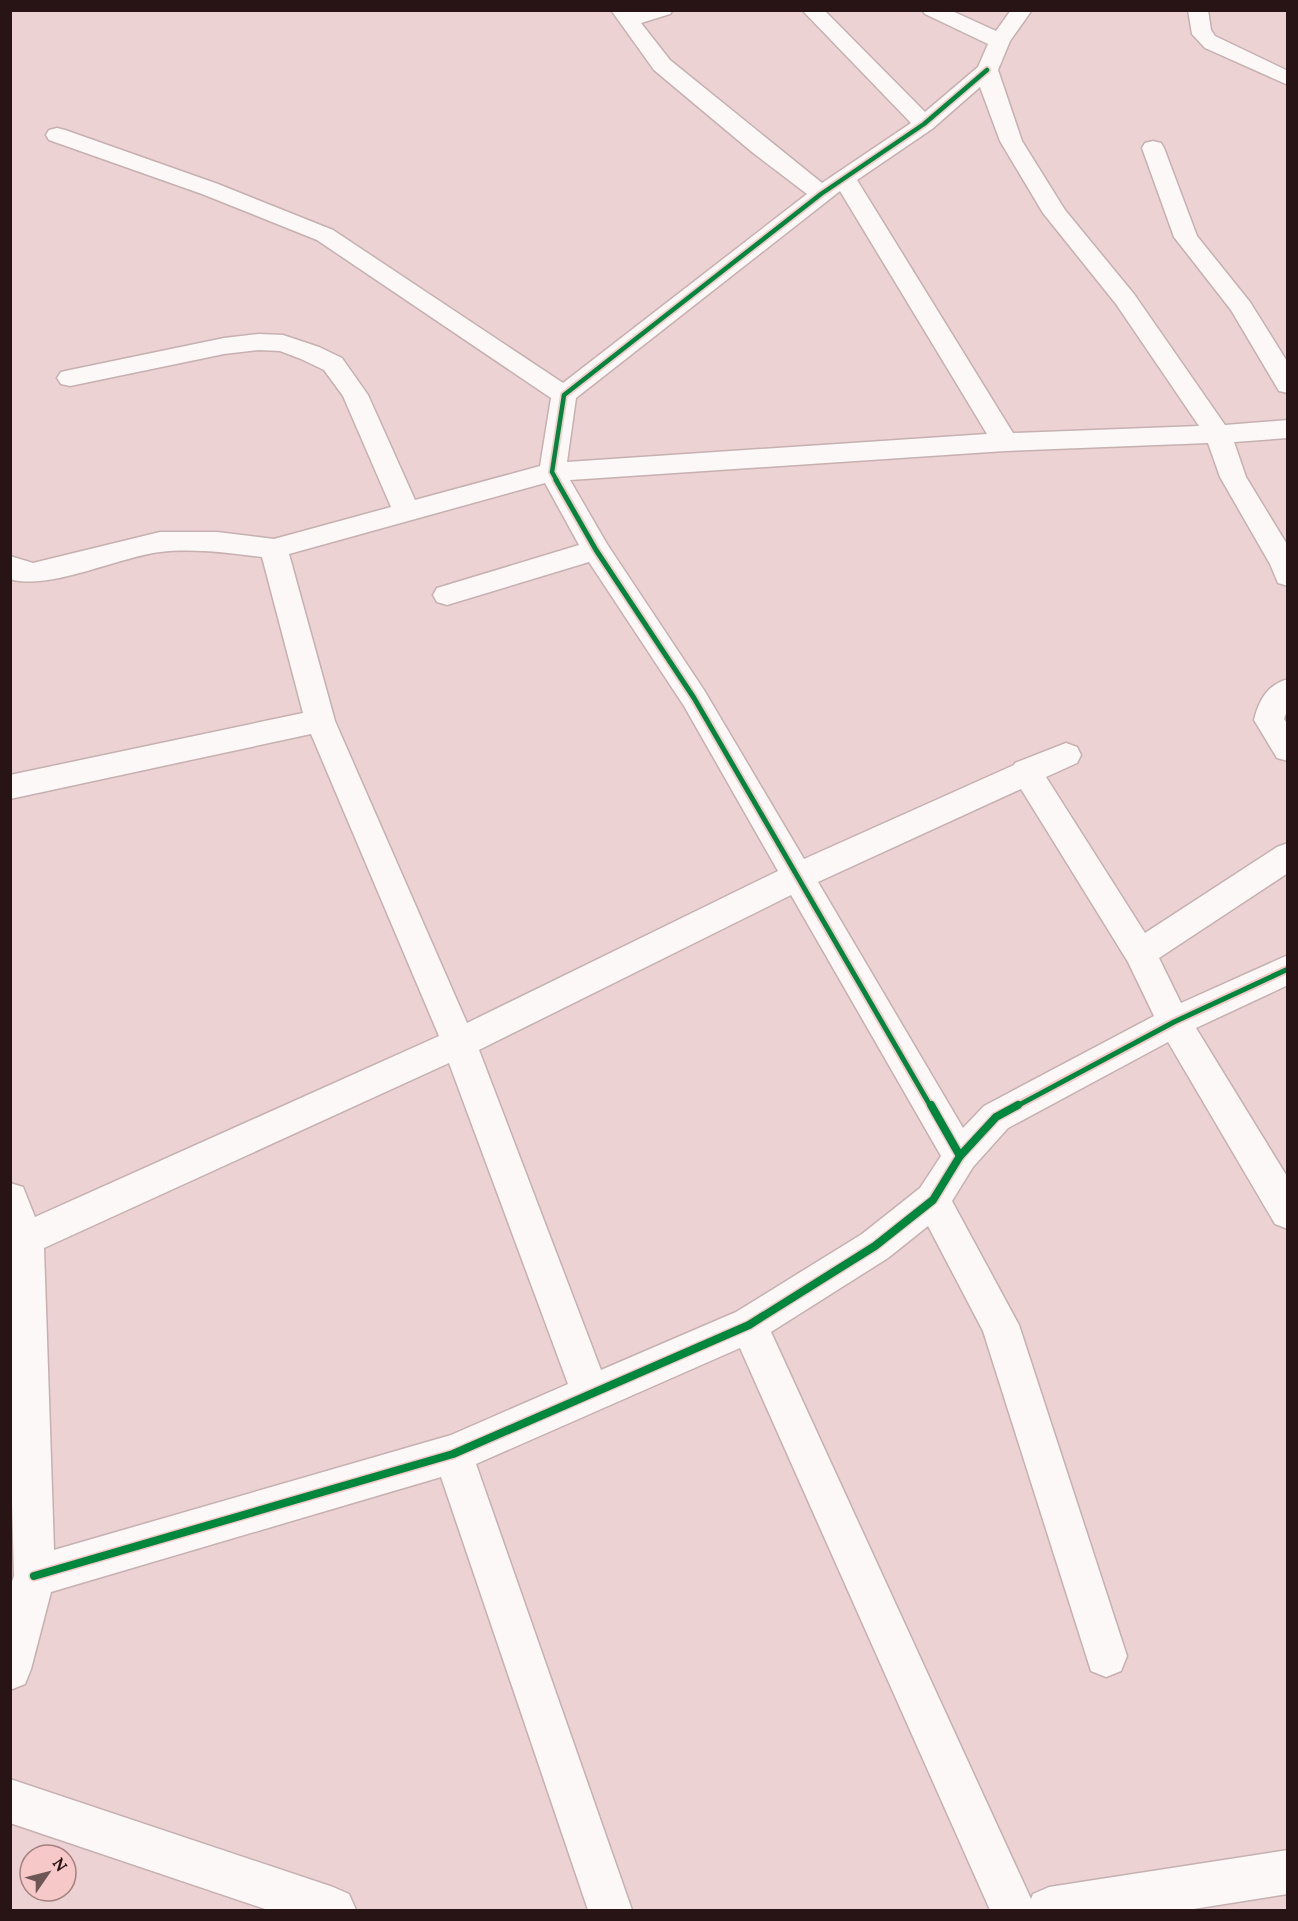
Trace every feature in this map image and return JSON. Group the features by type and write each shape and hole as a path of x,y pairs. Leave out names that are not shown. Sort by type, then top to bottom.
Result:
{"street":[{"path":"663,10 624,15 662,65 760,147 821,194"},
{"path":"812,10 924,124"},
{"path":"932,10 1000,41"},
{"path":"960,1156 694,698 596,550 552,472 564,395 821,194 924,124 987,70 1000,41 1022,10"},
{"path":"1198,10 1199,30 1203,38 1287,79"},
{"path":"987,70 1011,141 1055,213 1125,299 1218,434 1233,477 1284,564 1287,576"},
{"path":"57,135 210,189 325,235 564,395"},
{"path":"1153,148 1186,237 1241,307 1287,385"},
{"path":"844,178 1005,442"},
{"path":"70,378 224,346 259,342 283,343 310,353 333,364 355,395 407,513"},
{"path":"10,566 20,572 33,573 160,542 189,541 274,549 552,472 1005,442 1218,434 1287,429"},
{"path":"274,549 320,721 459,1043 591,1394"},
{"path":"447,595 596,550"},
{"path":"1287,690 1273,704 1269,720 1287,750"},
{"path":"10,787 320,721"},
{"path":"25,1239 459,1043 799,876 1026,771 1066,755"},
{"path":"1026,771 1140,953 1174,1022 1287,1212"},
{"path":"1140,953 1287,856"},
{"path":"34,1576 453,1454 749,1325 875,1246 933,1200 960,1156 996,1117 1174,1022 1287,969"},
{"path":"10,1199 25,1239 34,1576 10,1669"},
{"path":"933,1200 1000,1325 1106,1656"},
{"path":"749,1325 1013,1911"},
{"path":"453,1454 610,1911"},
{"path":"10,1801 333,1911"},
{"path":"1049,1911 1287,1872"}],"cycle path":[{"path":"960,1156 694,698 596,550 552,472 564,395 821,194 924,124 987,70"},
{"path":"34,1576 453,1454 749,1325 875,1246 933,1200 960,1156 996,1117 1174,1022 1288,969"}]}
